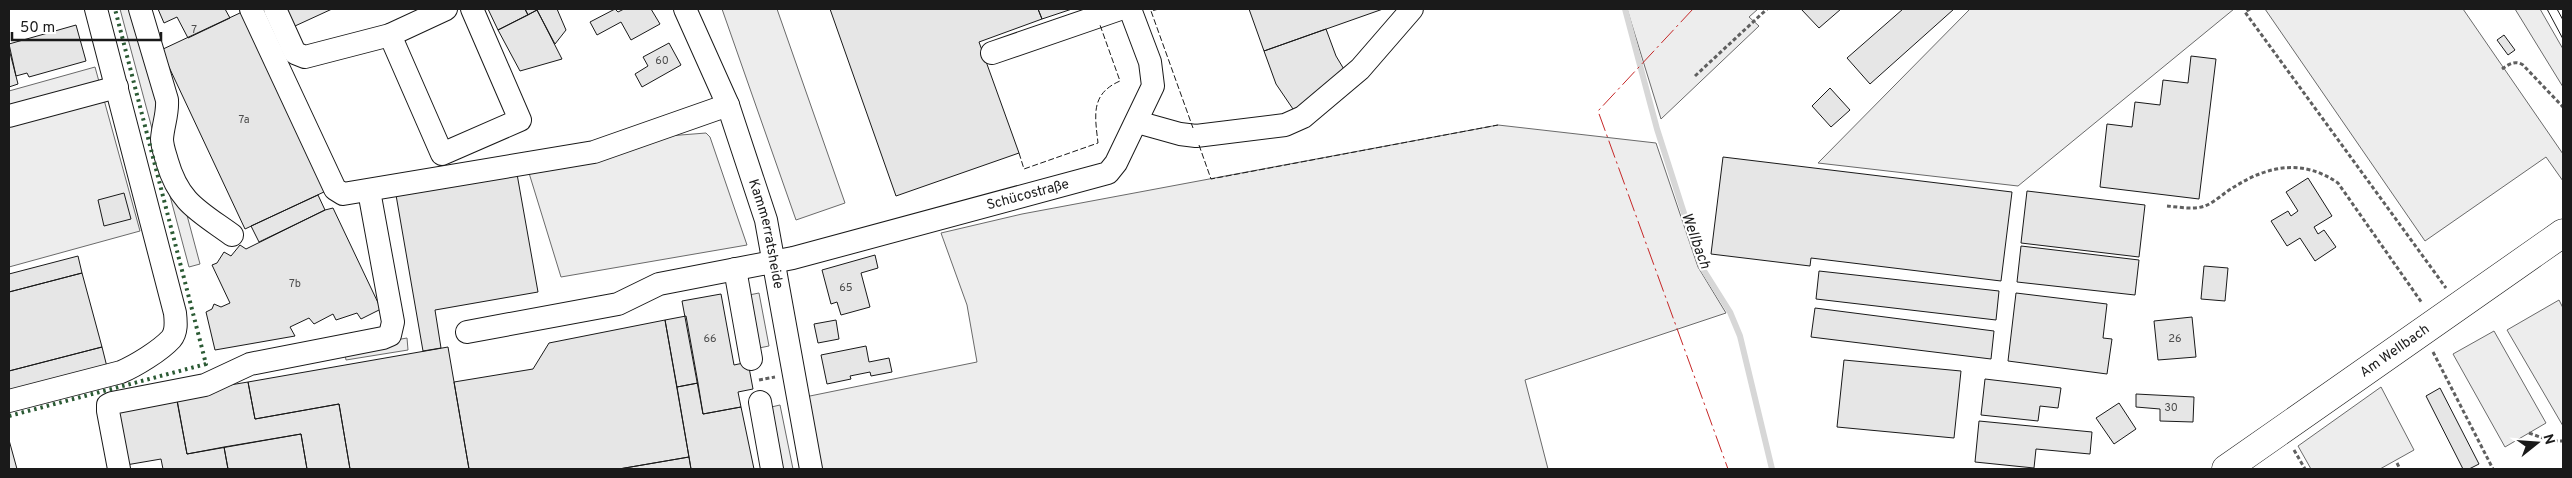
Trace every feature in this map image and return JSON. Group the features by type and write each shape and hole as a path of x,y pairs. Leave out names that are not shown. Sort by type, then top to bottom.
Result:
{"main road":[{"name":"Am Wellbach","path":"2226,469 2563,232"}],"street":[{"path":"9,401 132,368 171,339 176,328 175,313 96,9"},
{"path":"140,9 167,100 168,113 162,137 172,177 178,192 190,205 232,235"},
{"path":"251,9 335,189 343,194 594,152 728,105"},
{"path":"275,9 296,53 305,57 390,35 446,9"},
{"path":"390,35 442,154 520,120 472,9"},
{"name":"Kammerratsheide","path":"685,9 728,105 762,204 810,469"},
{"path":"992,53 1120,9"},
{"name":"Schücostraße","path":"467,332 608,306 627,300 659,284 774,262 1108,173 1116,163 1153,86 1152,73 1130,9"},
{"path":"1137,122 1180,134 1196,136 1285,125 1303,117 1354,74 1412,9"},
{"path":"9,116 117,87"},
{"path":"119,469 108,411 108,405 112,403 205,385 250,364 390,335 393,322 369,191"},
{"path":"735,269 751,359"},
{"path":"760,402 772,469"}],"path":[{"path":"1694,76 1767,9"},
{"path":"2250,9 2246,12 2458,306"},
{"path":"2502,69 2510,63 2518,62 2524,65 2563,107"},
{"path":"2167,206 2194,208 2206,206 2253,176 2276,169 2302,166 2323,173 2338,183 2430,327 2493,469"},
{"path":"2528,433 2551,441 2563,441"},
{"path":"2397,463 2400,469"}],"shaded area":[{"path":"120,9 132,9 200,264 189,267"},
{"path":"722,9 777,9 845,203 796,220"},
{"path":"1627,9 1758,9 1749,17 1759,26 1661,119"},
{"path":"1970,9 2234,9 2018,186 1818,163"},
{"path":"2265,9 2463,9 2563,154 2563,181 2546,157 2425,241"},
{"path":"2515,9 2540,9 2563,49 2563,87"},
{"path":"95,67 140,231 9,267 9,91"},
{"path":"1498,125 1656,143 1698,267 1726,313 1525,380 1548,469 820,469 805,397 977,362 967,305 941,233 1022,214"},
{"path":"706,133 710,137 747,245 561,277 529,173 668,136"},
{"path":"759,293 769,346 754,349 744,296"},
{"path":"2559,300 2563,308 2563,426 2507,330"},
{"path":"2494,331 2546,423 2505,447 2453,354"},
{"path":"407,338 408,350 346,360 344,349"},
{"path":"2381,387 2414,450 2380,469 2311,469 2298,446"},
{"path":"780,405 793,469 779,469 767,408"}],"building":[{"path":"158,9 225,9 230,18 188,38 177,17 164,23"},
{"path":"286,9 332,9 295,26"},
{"path":"488,9 525,9 528,15 498,30"},
{"path":"525,9 557,9 566,30 555,44 537,10 528,15"},
{"path":"615,9 618,12 624,9 651,9 660,24 631,40 621,22 597,35 590,22"},
{"path":"830,9 1038,9 1042,19 979,42 1019,153 896,196"},
{"path":"1038,9 1072,9 1042,19"},
{"path":"1249,9 1383,9 1264,51"},
{"path":"1801,9 1841,9 1819,28"},
{"path":"1903,9 1954,9 1870,84 1847,58"},
{"path":"537,10 562,59 520,71 498,30"},
{"path":"242,12 326,191 245,229 161,50"},
{"path":"76,25 86,61 29,77 27,73 16,76 9,44"},
{"path":"1326,29 1336,56 1345,71 1295,112 1276,84 1264,51"},
{"path":"2504,35 2515,50 2508,55 2497,40"},
{"path":"669,43 681,65 642,87 635,74 648,66 643,57"},
{"path":"9,49 18,84 9,87"},
{"path":"2191,56 2216,59 2199,199 2100,187 2107,124 2132,127 2135,102 2160,105 2163,80 2188,83"},
{"path":"1830,88 1850,110 1831,127 1812,106"},
{"path":"1723,157 2012,192 2001,281 1811,258 1810,266 1711,254"},
{"path":"517,174 538,292 435,310 441,348 423,351 396,195"},
{"path":"2308,178 2332,216 2314,227 2318,234 2324,230 2336,247 2315,261 2300,238 2287,246 2271,221 2288,211 2291,216 2298,211 2286,192"},
{"path":"2027,191 2145,205 2139,257 2021,243"},
{"path":"124,193 131,219 104,226 98,200"},
{"path":"318,195 325,210 259,242 251,226"},
{"path":"333,208 381,309 361,319 357,313 336,320 333,314 314,324 309,318 290,327 295,336 215,350 206,312 212,309 214,304 221,307 230,303 212,265 217,263 224,252 231,256 240,245 246,249 325,210"},
{"path":"2021,246 2139,260 2135,295 2017,282"},
{"path":"875,255 878,268 861,273 870,307 841,315 837,302 831,304 822,270"},
{"path":"78,256 82,273 9,292 9,274"},
{"path":"2204,266 2228,268 2225,301 2201,299"},
{"path":"1819,271 1999,291 1996,320 1816,299"},
{"path":"82,273 102,347 9,371 9,292"},
{"path":"2016,293 2107,304 2103,338 2112,339 2107,374 2008,361"},
{"path":"721,294 734,365 748,362 753,389 738,392 741,407 703,414 682,301"},
{"path":"1815,308 1994,331 1991,359 1811,337"},
{"path":"686,316 698,383 677,387 665,320"},
{"path":"2192,317 2196,357 2158,360 2154,321"},
{"path":"665,320 689,457 619,469 469,469 454,382 533,369 549,343"},
{"path":"836,320 839,339 818,343 814,324"},
{"path":"866,346 869,362 889,358 892,372 871,376 870,372 850,376 851,379 827,384 821,355"},
{"path":"102,347 107,367 9,393 9,371"},
{"path":"448,347 469,469 350,469 339,404 255,419 248,382"},
{"path":"1844,360 1961,371 1954,438 1837,427"},
{"path":"1985,379 2061,388 2058,408 2040,406 2038,421 1981,415"},
{"path":"248,382 255,419 339,404 350,469 307,469 301,434 187,454 176,394"},
{"path":"698,383 703,414 741,407 754,469 691,469 677,387"},
{"path":"2440,388 2479,464 2469,469 2463,469 2426,396"},
{"path":"2136,394 2194,397 2193,422 2160,421 2160,409 2136,407"},
{"path":"177,401 187,454 224,447 228,469 163,469 161,459 126,465 117,411"},
{"path":"2119,403 2136,429 2114,444 2096,418"},
{"path":"1979,421 2092,432 2090,454 2036,449 2034,468 1975,462"},
{"path":"301,434 307,469 228,469 224,447"},
{"path":"9,440 17,469 9,469"},
{"path":"689,457 691,469 619,469"}],"waterway":[{"name":"Wellbach","path":"1625,9 1657,129 1701,266 1730,312 1740,336 1772,469"}],"tram line":[{"path":"2547,9 2563,39"},
{"path":"2557,9 2563,20"}],"hedge":[{"path":"9,416 206,364 115,9"}],"fence":[{"path":"1159,9 1151,11 1193,128"},
{"path":"1019,153 1024,169 1098,143 1096,115 1099,99 1103,92 1120,81 1100,25"},
{"path":"1199,145 1211,179 1498,125"}],"power":[{"path":"1693,9 1598,111 1728,469"}]}
